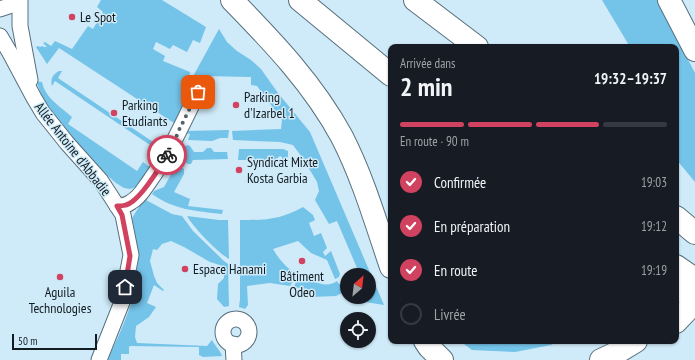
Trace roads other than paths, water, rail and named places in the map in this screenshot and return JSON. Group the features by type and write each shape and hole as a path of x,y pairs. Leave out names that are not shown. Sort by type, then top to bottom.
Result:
{"highway":[{"path":"232,0 278,48 306,82 342,137 364,187 388,258"},
{"path":"300,0 388,73"},
{"path":"415,0 437,9 474,44"},
{"path":"669,0 695,50"},
{"path":"682,0 695,25"},
{"path":"679,220 695,233"},
{"path":"679,268 695,279"},
{"path":"679,315 685,300"},
{"path":"427,344 442,360"},
{"path":"441,344 453,360"},
{"path":"601,360 631,344"},
{"path":"620,360 648,344"}],"street":[{"path":"0,10 12,5 18,0"},
{"name":"Allée Antoine d'Abbadie","path":"18,0 20,26 34,98"},
{"name":"Allée Antoine d'Abbadie","path":"0,36 43,113 67,143 101,181 122,215 130,256 122,302 99,360"},
{"path":"117,206 125,206 133,202 156,173 175,140 198,92"},
{"path":"233,344 234,360"}],"place":[{"name":"Le Spot","path":"72,17"},
{"name":"Parking d'Izarbel 1","path":"236,105"},
{"name":"Parking Etudiants","path":"114,113"},
{"name":"Syndicat Mixte Kosta Garbia","path":"239,170"},
{"name":"Bâtiment Odeo","path":"302,261"},
{"name":"Espace Hanami","path":"185,269"},
{"name":"Aguila Technologies","path":"60,277"}]}
